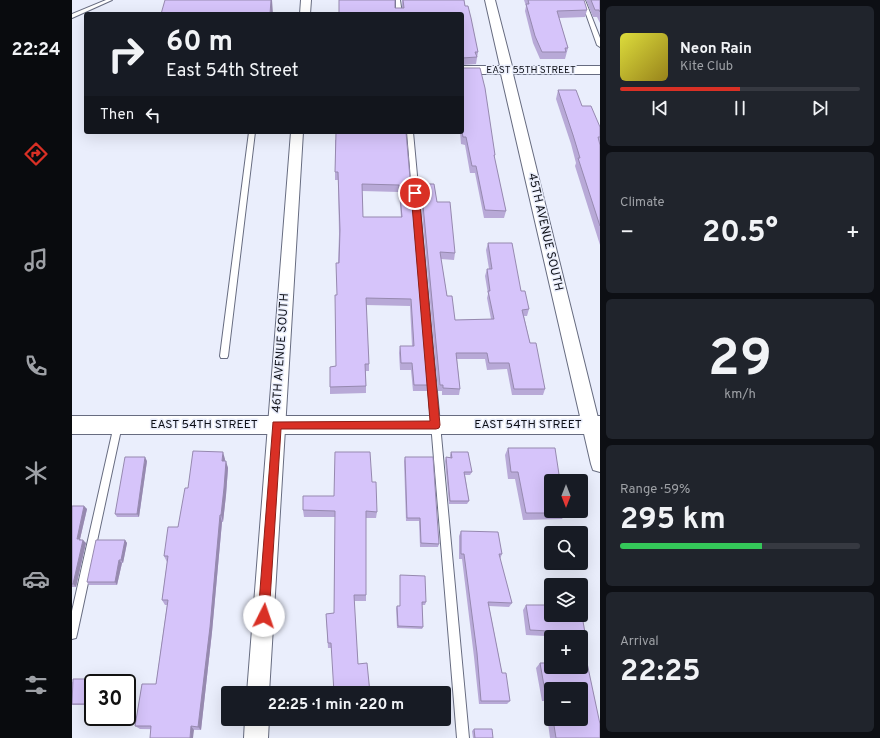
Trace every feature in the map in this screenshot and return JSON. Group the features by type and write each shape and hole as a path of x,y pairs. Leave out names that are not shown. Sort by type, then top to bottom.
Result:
{"street":[{"path":"305,12 306,0"},
{"name":"45TH AVENUE SOUTH","path":"490,0 595,425 600,464"},
{"name":"EAST 55TH STREET","path":"464,70 600,70"},
{"name":"46TH AVENUE SOUTH","path":"258,686 297,134"},
{"name":"EAST 54TH STREET","path":"72,425 595,425"},
{"path":"256,738 257,726"}],"lane":[{"path":"72,16 110,0"},
{"path":"398,0 399,12"},
{"path":"583,0 600,44"},
{"path":"224,356 252,134"},
{"path":"410,134 463,738"},
{"path":"72,634 118,425"}],"building":[{"path":"165,0 271,0 270,12 162,12"},
{"path":"339,0 395,0 395,8 404,8 403,0 464,0 465,6 468,6 471,18 478,52 475,52 477,57 464,58 464,12 339,12"},
{"path":"528,0 584,0 587,10 557,11 568,48 565,48 566,52 542,52 535,36 526,4 529,4"},
{"path":"591,0 600,0 600,12 599,10 595,10"},
{"path":"464,68 480,68 485,88 494,155 506,211 485,210 476,166 472,166 466,137 463,137"},
{"path":"558,90 576,90 582,106 591,106 600,127 600,137 598,137 600,145 600,226 578,158 580,158 573,135"},
{"path":"336,134 406,134 428,385 414,385 412,363 401,363 400,346 414,346 411,299 366,298 369,364 365,364 366,386 330,387 330,367 336,366 335,295 337,295 336,263 339,263 340,230 338,172 335,172","holes":["362,184 399,185 402,217 363,217"]},
{"path":"421,184 434,184 437,202 450,202 455,253 440,252 447,296 452,296 455,320 494,319 488,291 490,291 487,269 492,269 488,243 512,243 521,291 525,291 529,309 522,310 530,343 536,343 545,389 514,389 509,363 489,363 487,353 456,353 460,389 443,388 443,385 440,385"},
{"path":"508,448 555,448 559,474 544,474 544,513 526,513 518,472 511,472"},
{"path":"193,451 223,452 222,461 226,461 224,488 198,727 191,726 190,738 150,738 151,726 136,726 136,720 142,684 156,684 168,600 162,600 168,556 164,556 168,527 178,527 185,488 188,488"},
{"path":"335,452 370,452 372,482 376,482 377,512 366,511 366,595 354,595 358,664 367,663 369,686 334,686 331,643 328,643 326,614 334,613 335,511 303,510 303,496 334,496"},
{"path":"451,452 468,452 472,472 464,472 469,501 450,501 446,457 452,458"},
{"path":"125,457 145,457 137,514 115,514"},
{"path":"405,457 433,457 439,544 421,543 420,518 407,518"},
{"path":"72,506 84,506 77,539 83,540 73,584 72,584"},
{"path":"461,531 498,532 502,554 499,554 512,603 488,602 502,673 506,673 510,701 481,701 477,653 464,554 461,554"},
{"path":"96,540 125,540 121,560 119,560 115,582 87,582"},
{"path":"400,575 425,576 426,602 422,602 423,627 398,626 397,606 400,606"},
{"path":"526,605 544,605 544,622 583,622 585,630 544,631 530,630"},
{"path":"540,663 544,663 544,674 588,674 588,668 600,724 600,738 556,738 554,726 588,726 588,682 544,682 544,686"},
{"path":"73,679 84,679 84,704 72,704"},
{"path":"474,729 492,729 493,738 475,738"}],"route":[{"path":"264,616 276,425 436,425 415,193"}]}
